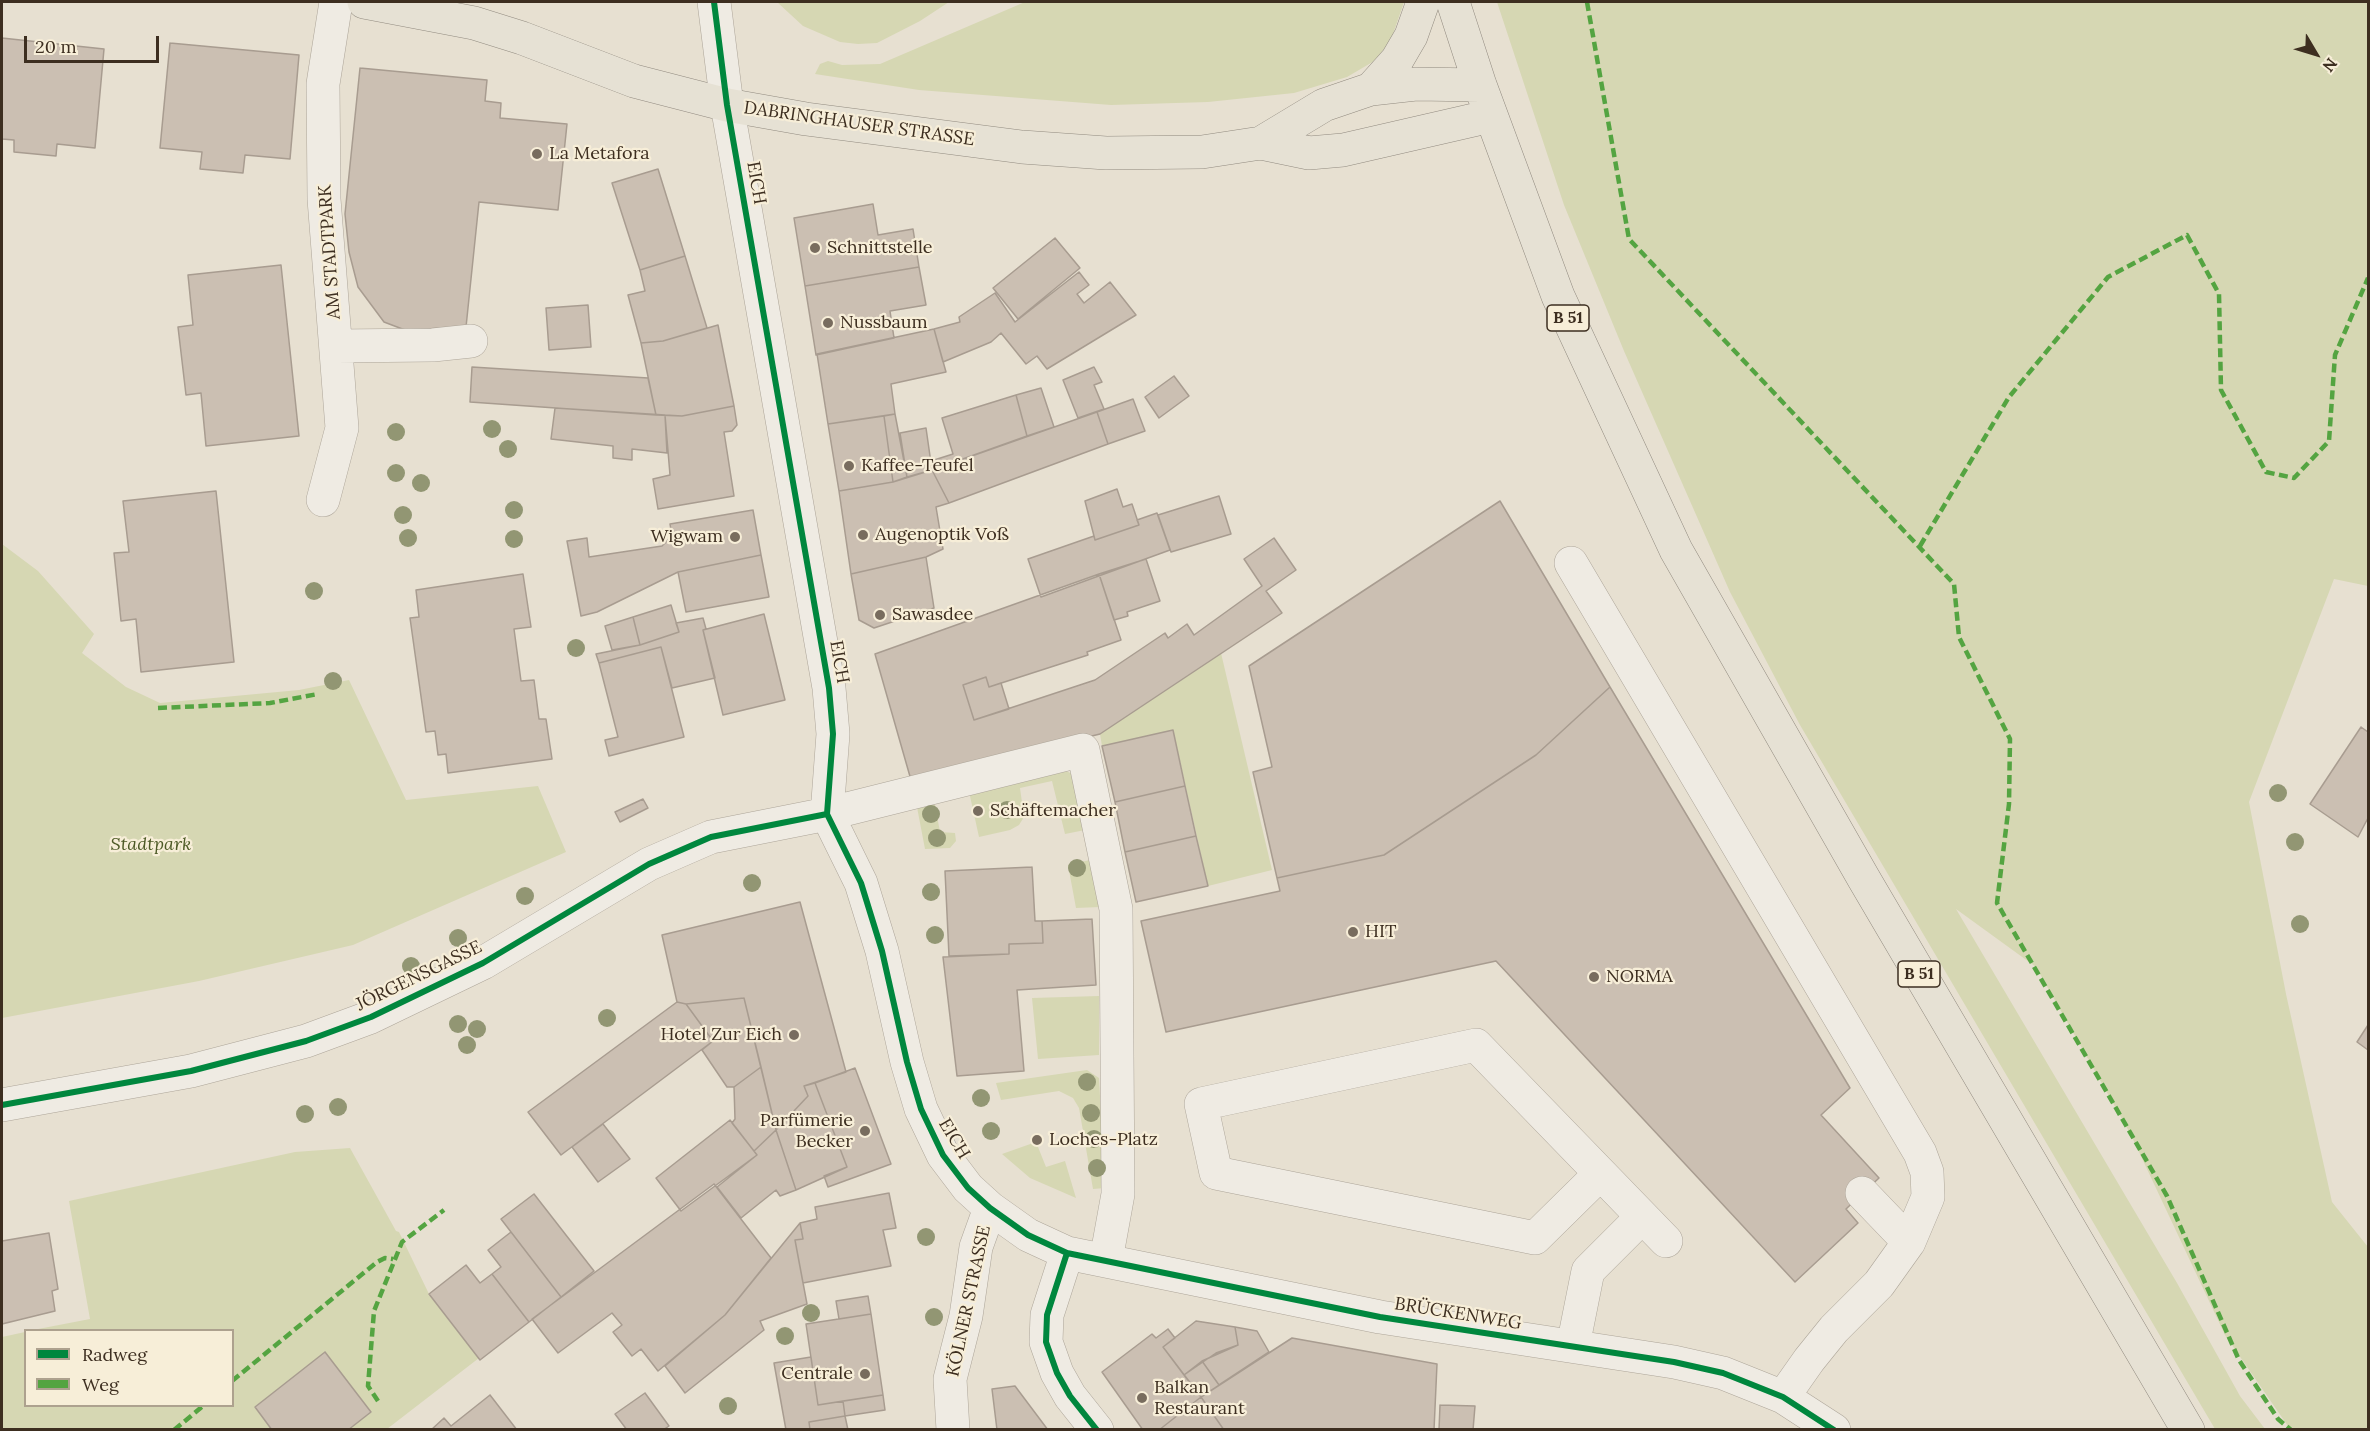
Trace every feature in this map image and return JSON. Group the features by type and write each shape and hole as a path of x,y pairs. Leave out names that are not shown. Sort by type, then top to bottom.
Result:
{"main road":[{"name":"DABRINGHAUSER STRASSE","path":"364,2 474,23 522,38 634,81 727,105 806,119 1022,147 1106,153 1202,152 1261,143 1309,153 1343,150 1491,116"},
{"path":"1371,89 1397,60 1411,36 1423,2"},
{"name":"B 51","path":"1453,2 1491,116 1558,296 1676,550 1864,879 2188,1430"},
{"name":"DABRINGHAUSER STRASSE","path":"1261,143 1324,105 1371,89 1416,84 1480,85"}],"street":[{"name":"AM STADTPARK","path":"323,500 342,428 324,199 323,84 336,2"},
{"name":"EICH","path":"714,2 727,105 829,688 833,734 827,814 864,894 882,951 907,1062 921,1109 943,1155 968,1188 990,1208 1028,1235 1066,1253"},
{"path":"337,346 433,345 471,341"},
{"path":"1571,563 1920,1153 1927,1172 1928,1197 1909,1242 1879,1284 1834,1329 1783,1397"},
{"name":"JÖRGENSGASSE","path":"2,1105 191,1071 306,1041 371,1017 483,963 649,864 711,837 827,814 1083,750 1116,909 1118,1194 1106,1260"},
{"path":"1600,1174 1535,1238 1216,1173 1201,1104 1476,1046 1666,1241"},
{"path":"1862,1193 1909,1242"},
{"name":"KÖLNER STRASSE","path":"953,1430 950,1379 966,1317 976,1247 990,1208"},
{"path":"1573,1346 1588,1271 1642,1217"},
{"path":"1066,1253 1047,1315 1046,1342 1062,1381 1097,1430"},
{"name":"BRÜCKENWEG","path":"1066,1253 1380,1317 1573,1346 1723,1373 1783,1397 1834,1430"}],"green space":[{"path":"777,2 949,2 920,21 877,43 858,44 840,42 803,26"},
{"path":"1025,2 1404,2 1391,40 1376,60 1347,77 1294,93 1208,102 1111,105 919,90 815,74 820,64 828,61 842,65 880,64"},
{"path":"1497,2 2368,2 2368,586 2334,579 2249,802 2286,994 2332,1202 2368,1247 2368,1429 2290,1429 2225,1335 2131,1135 2036,967 1956,909 2177,1283 2240,1396 2265,1429 2215,1429 1800,725 1730,592 1624,351 1564,205"},
{"name":"Stadtpark","path":"2,544 38,571 94,634 82,653 126,687 160,703 299,690 349,680 406,800 538,786 566,852 353,945 199,981 2,1018"},
{"path":"1221,653 1272,870 1208,886 1173,730 1102,746 1100,734"},
{"path":"1057,766 1074,775 1085,830 1065,834 1052,781 1020,788 1024,817 1019,825 1010,830 979,837 968,787"},
{"path":"933,794 940,832 955,833 956,841 950,848 925,849 916,802"},
{"path":"1090,860 1100,907 1076,908 1068,865"},
{"path":"1099,996 1099,1055 1038,1059 1032,998"},
{"path":"1087,1070 1099,1078 1105,1188 1093,1189 1079,1108 1073,1098 1059,1091 1001,1100 996,1083"},
{"path":"1036,1142 1046,1167 1065,1161 1076,1198 1030,1178 1002,1154"},
{"path":"350,1148 396,1231 399,1232 429,1294 479,1358 387,1429 2,1430 2,1337 24,1332 24,1407 234,1407 234,1329 38,1329 90,1319 69,1201 295,1152"}],"building":[{"path":"2,38 104,49 95,148 57,144 56,156 14,152 14,140 2,139"},
{"path":"170,43 299,55 290,159 245,155 243,173 200,169 202,152 160,148"},
{"path":"360,68 487,80 485,101 501,103 500,118 567,124 558,210 479,202 466,327 405,330 384,322 358,287 349,252 345,214"},
{"path":"658,169 685,256 640,270 612,183"},
{"path":"873,204 878,235 913,229 919,267 805,286 794,218"},
{"path":"1055,238 1080,268 1018,319 993,288"},
{"path":"685,256 707,328 663,341 641,343 628,295 645,291 640,270"},
{"path":"281,265 299,436 206,446 201,393 186,395 178,327 193,325 188,275"},
{"path":"919,267 926,305 890,311 894,338 816,355 805,286"},
{"path":"1079,272 1089,285 1077,294 1084,303 1110,282 1136,315 1047,369 1037,356 1026,364 1001,333 991,342 943,362 934,329 960,322 959,317 995,293 1015,322"},
{"path":"588,305 591,347 549,350 546,308"},
{"path":"718,325 734,406 682,416 656,415 641,343 663,341"},
{"path":"934,329 946,372 891,384 895,414 828,424 817,354"},
{"path":"472,367 648,378 656,415 470,402"},
{"path":"1094,367 1102,382 1094,385 1104,409 1078,418 1063,380"},
{"path":"1174,376 1189,396 1159,418 1145,397"},
{"path":"1041,388 1054,427 1027,436 1016,395"},
{"path":"1016,395 1027,436 932,470 931,461 953,454 942,418"},
{"path":"1133,399 1145,431 1108,444 1097,412"},
{"path":"734,406 737,425 732,431 724,432 734,496 658,509 653,479 670,475 665,415 682,416"},
{"path":"555,408 665,415 667,453 632,449 632,460 613,458 613,446 551,439"},
{"path":"1097,412 1108,444 949,503 932,470"},
{"path":"895,414 907,477 893,482 884,416"},
{"path":"884,416 893,482 839,491 828,424"},
{"path":"926,428 932,470 907,477 900,433"},
{"path":"932,470 949,503 936,507 943,549 926,557 851,574 839,491 893,482"},
{"path":"1117,489 1123,507 1132,504 1139,525 1095,540 1085,501"},
{"path":"216,491 234,662 141,672 136,619 121,621 114,553 129,552 123,501"},
{"path":"1219,496 1231,534 1171,552 1158,515"},
{"path":"1500,501 1610,687 1536,755 1384,855 1277,878 1253,772 1272,767 1249,666"},
{"path":"753,510 761,555 678,572 597,612 581,616 567,541 587,538 589,557 662,546 672,536 670,524"},
{"path":"1157,513 1170,550 1041,597 1028,559 1094,536 1095,540 1139,525 1137,520"},
{"path":"1274,538 1296,570 1266,591 1282,613 1100,734 911,780 875,654 1099,574 1121,640 1087,652 1088,655 989,687 986,677 963,685 974,720 1095,680 1165,633 1168,638 1187,624 1194,635 1262,586 1244,559"},
{"path":"761,555 769,597 686,612 678,572"},
{"path":"926,557 934,608 874,628 859,620 851,574"},
{"path":"1146,559 1160,601 1127,612 1128,616 1114,620 1099,574"},
{"path":"523,574 531,627 514,629 521,681 534,680 539,719 546,719 552,759 448,773 446,754 438,755 435,731 426,732 410,618 419,617 416,590"},
{"path":"671,605 679,632 640,645 633,617"},
{"path":"764,614 785,700 723,715 703,630"},
{"path":"633,617 640,645 612,650 605,626"},
{"path":"703,618 706,629 703,630 715,678 672,688 661,647 599,663 596,654 640,645 679,632 676,623"},
{"path":"661,647 684,737 609,756 605,740 618,737 599,663"},
{"path":"986,677 989,687 1001,683 1009,709 974,720 963,685"},
{"path":"1610,687 1850,1088 1821,1115 1879,1178 1846,1209 1858,1223 1795,1282 1496,961 1166,1032 1141,921 1280,891 1277,878 1384,855 1536,755"},
{"path":"2361,727 2368,732 2368,818 2358,837 2310,804"},
{"path":"1173,730 1185,786 1115,802 1102,746"},
{"path":"1185,786 1196,836 1125,852 1115,802"},
{"path":"643,799 648,808 620,822 615,812"},
{"path":"1196,836 1208,886 1136,902 1125,852"},
{"path":"1032,867 1035,921 1042,921 1043,943 1009,944 1009,954 949,956 945,871"},
{"name":"Hotel Zur Eich","path":"800,902 846,1072 804,1086 808,1096 776,1130 744,998 686,1004 677,1002 662,935"},
{"path":"1092,919 1096,985 1017,990 1024,1071 957,1076 943,957 1009,954 1009,944 1043,943 1042,921"},
{"path":"744,998 761,1067 734,1087 727,1087 702,1050 713,1041 686,1004"},
{"path":"677,1002 686,1004 713,1041 561,1155 528,1112"},
{"path":"2368,1025 2368,1050 2357,1042"},
{"path":"761,1067 776,1130 754,1151 732,1123 735,1119 734,1087"},
{"path":"855,1068 891,1164 828,1187 824,1176 847,1167 815,1083"},
{"path":"815,1083 847,1167 796,1190 776,1130 808,1096 804,1086"},
{"path":"730,1120 757,1155 681,1211 656,1178"},
{"path":"603,1124 630,1159 598,1182 572,1147"},
{"path":"776,1130 796,1190 780,1196 776,1190 741,1218 717,1187 757,1155 754,1151"},
{"path":"714,1184 771,1258 725,1315 658,1371 641,1349 632,1356 613,1332 622,1325 612,1313 558,1353 532,1319"},
{"path":"889,1193 896,1228 883,1230 891,1266 803,1283 795,1240 803,1239 800,1223 817,1219 815,1207"},
{"path":"534,1194 594,1271 561,1297 501,1219"},
{"path":"800,1223 803,1239 795,1240 807,1304 760,1321 764,1330 685,1393 665,1366 725,1315"},
{"path":"511,1232 561,1297 529,1322 492,1274 501,1267 488,1250"},
{"path":"49,1233 58,1289 52,1291 55,1311 2,1324 2,1241"},
{"path":"466,1265 480,1283 492,1274 529,1322 480,1360 429,1294"},
{"path":"868,1296 871,1314 839,1319 836,1301"},
{"path":"871,1314 883,1395 818,1405 806,1324"},
{"path":"1196,1321 1235,1327 1238,1345 1216,1353 1184,1375 1163,1347"},
{"path":"1235,1327 1257,1331 1269,1352 1219,1385 1202,1361 1238,1345"},
{"path":"1168,1329 1175,1338 1163,1347 1201,1397 1159,1430 1143,1430 1102,1372 1152,1334 1156,1338"},
{"path":"1292,1338 1437,1364 1434,1430 1224,1430 1201,1397"},
{"path":"325,1352 371,1412 348,1430 272,1430 255,1407"},
{"path":"811,1357 818,1405 843,1401 845,1416 809,1422 810,1430 786,1430 774,1363"},
{"path":"1202,1361 1219,1385 1201,1397 1184,1375"},
{"path":"1015,1386 1048,1430 997,1430 992,1389"},
{"path":"645,1393 669,1426 663,1430 627,1430 615,1414"},
{"path":"490,1395 517,1430 431,1430 444,1418 451,1426"},
{"path":"883,1395 885,1410 845,1416 843,1401"},
{"path":"1201,1397 1224,1430 1159,1430"},
{"path":"1440,1405 1475,1406 1473,1430 1439,1430"},
{"path":"845,1416 848,1430 810,1430 809,1422"}],"marked path":[{"path":"1587,2 1629,239 1954,584 1959,637 2010,739 2009,804 1997,903 2167,1196 2239,1360 2278,1419 2291,1430"},
{"path":"1920,546 2009,397 2108,277 2187,235 2219,294 2221,390 2266,472 2294,478 2329,441 2335,355 2368,278"},
{"path":"158,708 270,703 318,694"},
{"path":"378,1401 368,1386 374,1311 402,1242 444,1210"},
{"path":"234,1379 377,1262 385,1258 393,1259"},
{"path":"174,1430 202,1407"}],"cycle path":[{"path":"714,2 727,105 829,688 833,734 827,814 861,883 882,951 907,1062 921,1109 943,1155 968,1188 990,1208 1028,1235 1067,1253 1380,1317 1674,1362 1723,1373 1783,1397 1834,1430"},
{"path":"2,1105 191,1071 306,1041 371,1017 483,963 649,864 711,837 827,814"},
{"path":"1067,1253 1047,1315 1046,1342 1057,1373 1070,1396 1097,1430"}],"place":[{"name":"La Metafora","path":"537,154"},
{"name":"Schnittstelle","path":"815,248"},
{"name":"Nussbaum","path":"828,323"},
{"name":"Kaffee-Teufel","path":"849,466"},
{"name":"Augenoptik Voß","path":"863,535"},
{"name":"Wigwam","path":"735,537"},
{"name":"Sawasdee","path":"880,615"},
{"name":"Schäftemacher","path":"978,811"},
{"name":"HIT","path":"1353,932"},
{"name":"NORMA","path":"1594,977"},
{"name":"Hotel Zur Eich","path":"794,1035"},
{"name":"Parfümerie Becker","path":"865,1131"},
{"name":"Loches-Platz","path":"1037,1140"},
{"name":"Centrale","path":"865,1374"},
{"name":"Balkan Restaurant","path":"1142,1398"}]}
